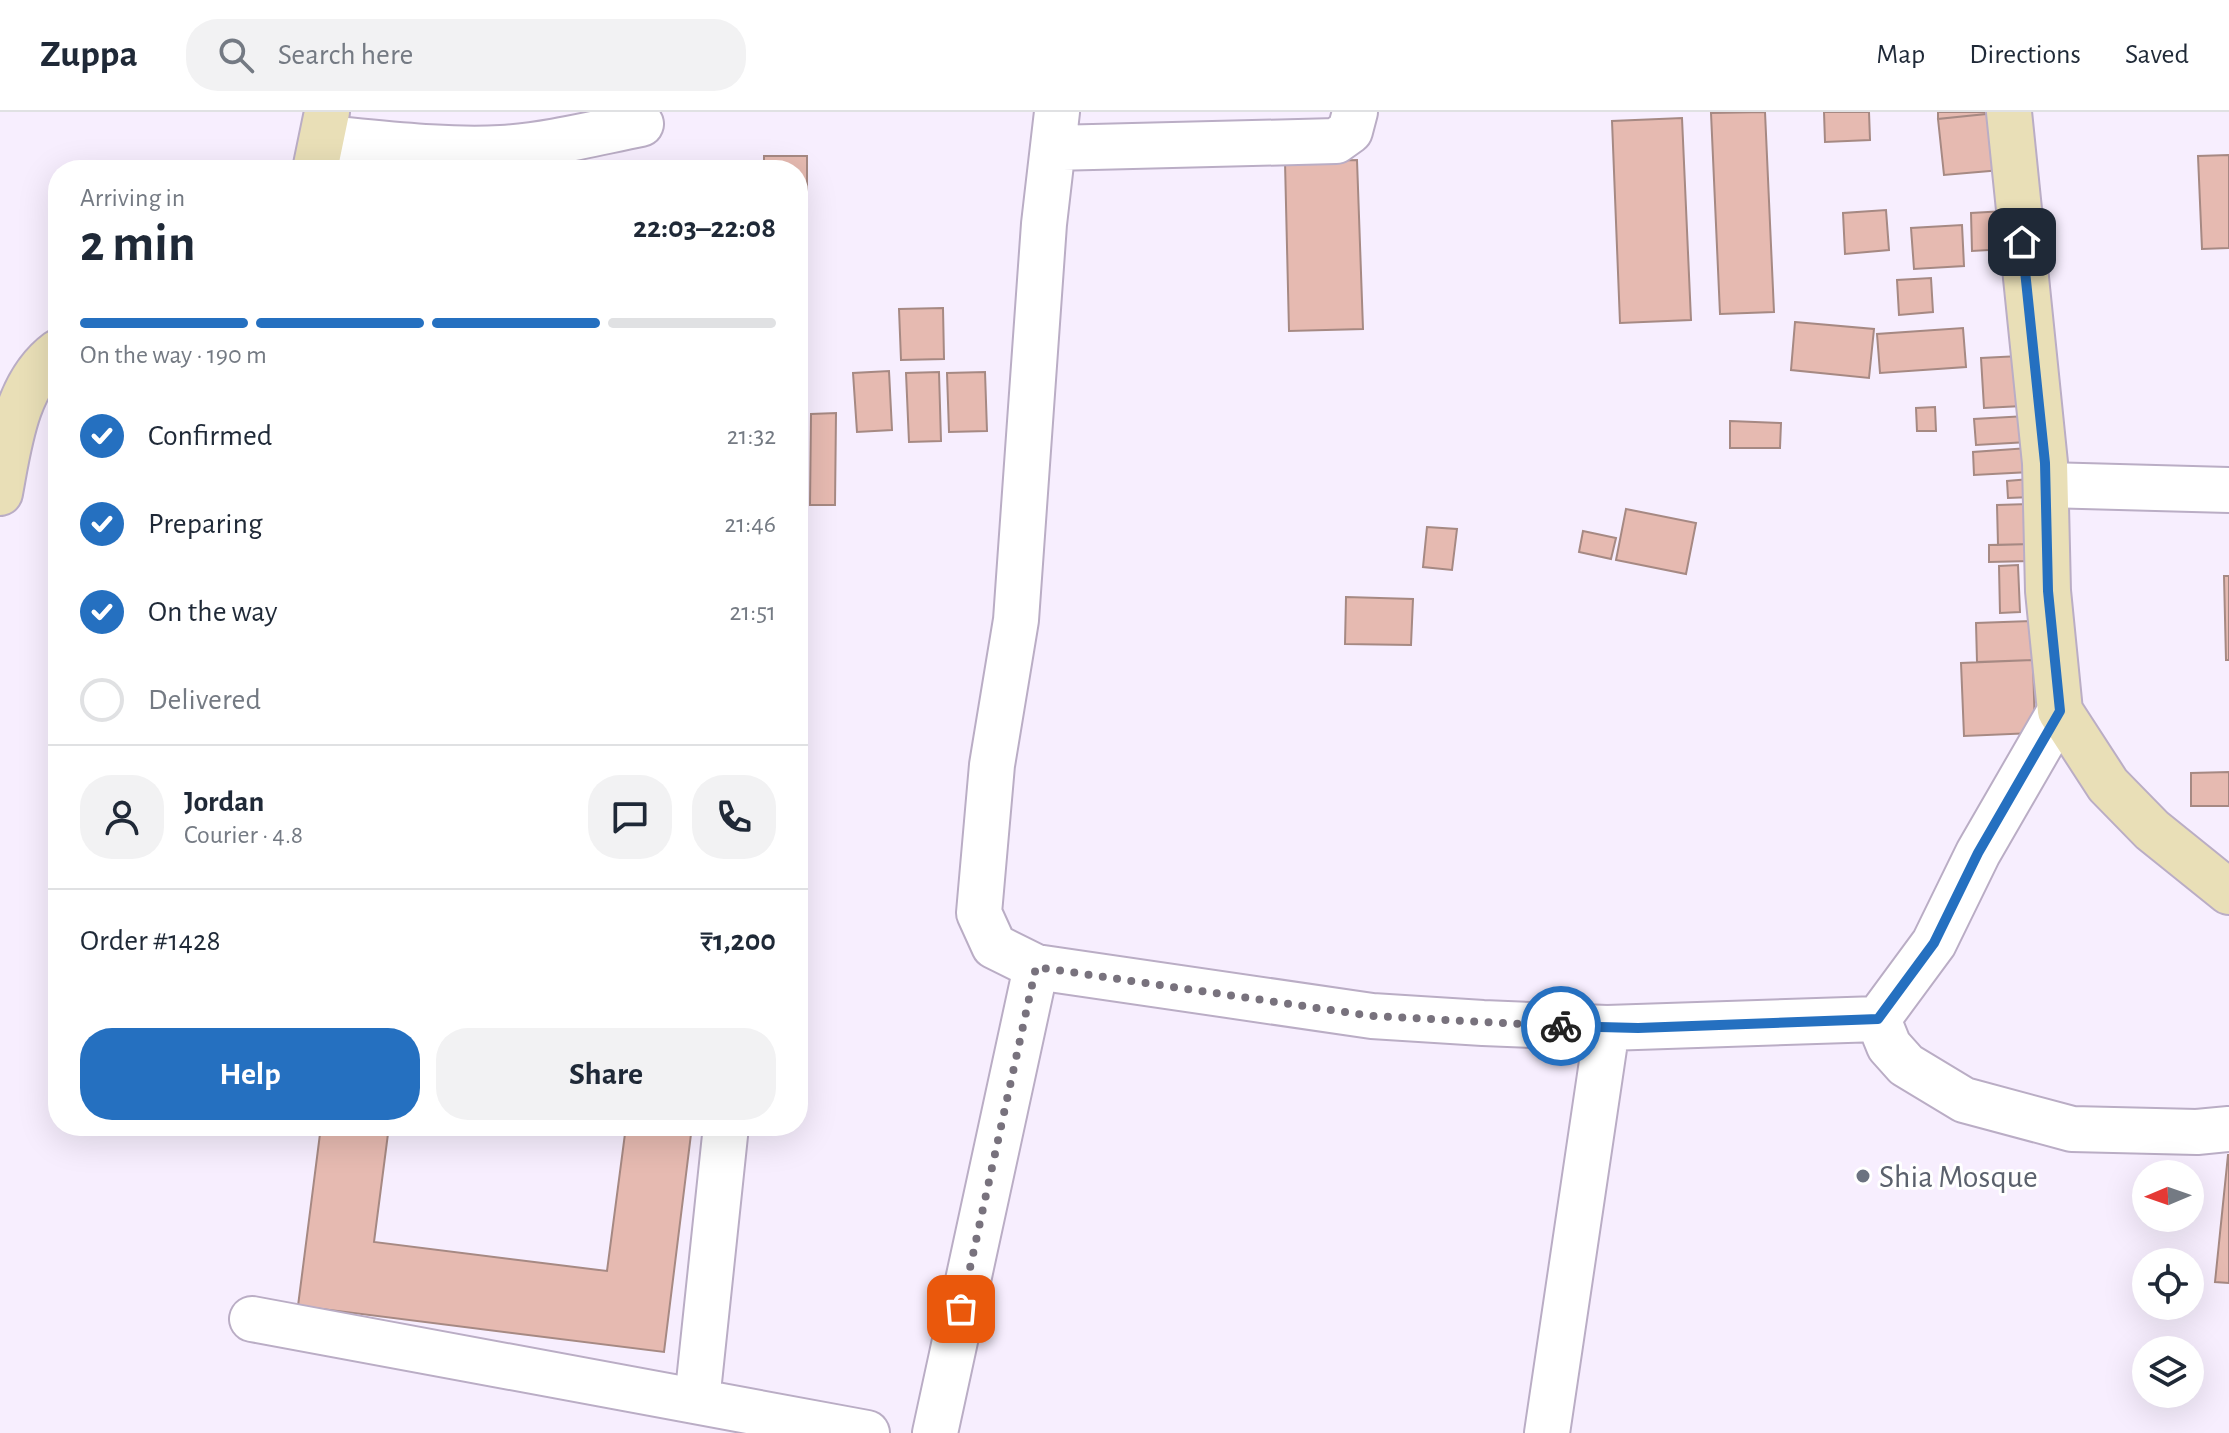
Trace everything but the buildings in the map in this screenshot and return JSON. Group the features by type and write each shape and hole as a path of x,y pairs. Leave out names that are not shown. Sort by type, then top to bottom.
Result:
{"street":[{"path":"1355,112 1350,131 1336,141 1055,130 1044,224 1016,620 992,765 979,913 994,946 1036,967 1372,1016 1607,1028 1878,1019 1934,943 1978,853 2060,711"},
{"path":"2009,112 2046,485 2048,591 2060,711 2108,785 2152,830 2229,892"},
{"path":"322,140 431,148 500,148 539,144 641,124"},
{"path":"0,493 10,443 26,391 42,363 48,359"},
{"path":"2046,485 2229,490"},
{"path":"935,1433 1036,967"},
{"path":"1878,1019 1889,1046 1906,1065 1964,1100 2072,1129 2197,1132 2229,1129"},
{"path":"1547,1433 1607,1028"},
{"path":"697,1401 725,1136"},
{"path":"252,1319 867,1433"}],"way so far":[{"path":"961,1309 1036,967 1372,1016 1561,1026"}],"place":[{"name":"Shia Mosque","path":"1863,1176"}],"route":[{"path":"1561,1026 1638,1028 1878,1019 1934,943 1978,853 2060,711 2048,591 2045,463 2022,242"}]}
